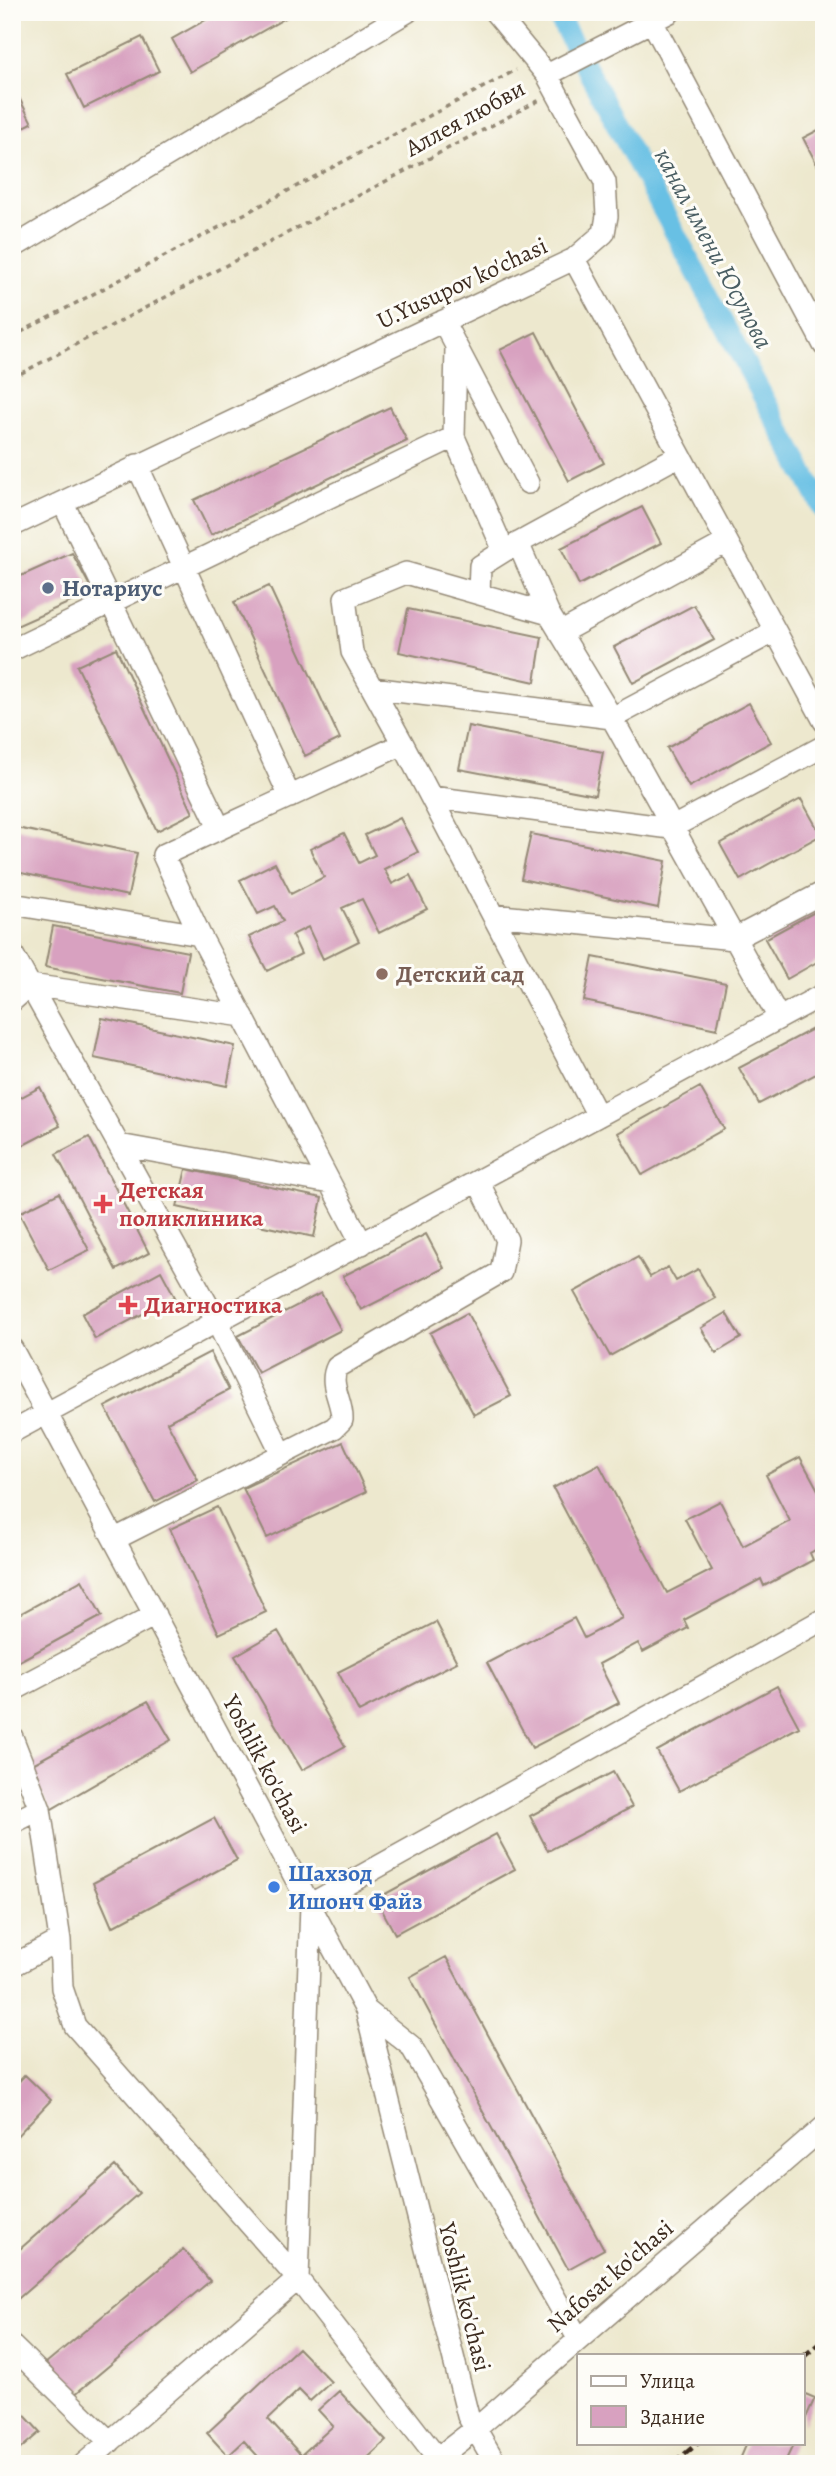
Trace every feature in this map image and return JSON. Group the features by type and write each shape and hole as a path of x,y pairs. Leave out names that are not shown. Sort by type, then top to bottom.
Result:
{"street":[{"path":"12,248 407,12"},
{"path":"495,12 549,77 606,182 607,216 604,233 574,259"},
{"path":"549,77 656,15 824,345"},
{"name":"U.Yusupov ko'chasi","path":"12,526 574,259 824,721"},
{"path":"443,321 527,483"},
{"path":"456,346 454,437 549,614 612,719 779,1018"},
{"path":"12,650 454,437"},
{"path":"479,594 480,566 680,455"},
{"path":"137,465 290,797"},
{"path":"63,503 220,829"},
{"path":"560,633 727,542"},
{"path":"549,614 406,573 345,598 352,652 598,1116"},
{"path":"372,688 612,719 775,631"},
{"path":"362,1244 200,935 163,855 403,744"},
{"path":"431,797 671,828 824,746"},
{"path":"493,915 734,939 824,891"},
{"path":"12,904 200,935"},
{"path":"12,953 217,1322 282,1454"},
{"path":"30,985 243,1016"},
{"path":"12,1002 30,985"},
{"path":"12,1432 824,994"},
{"path":"119,1145 330,1183"},
{"path":"114,1539 334,1428 342,1420 343,1411 333,1376 337,1367 500,1272 507,1240 478,1181"},
{"name":"Yoshlik ko'chasi","path":"12,1349 366,2010 468,2416 496,2464"},
{"path":"12,1691 155,1615"},
{"path":"84,2464 298,2279 311,1904 824,1619"},
{"path":"12,1737 40,1809 60,1940 62,1988 75,2026 298,2279 434,2461"},
{"path":"12,1823 40,1809"},
{"path":"12,1966 60,1940"},
{"path":"366,2010 411,2046 578,2338"},
{"name":"Nafosat ko'chasi","path":"434,2461 824,2127"},
{"path":"15,2355 110,2442"}],"path":[{"name":"Аллея любви","path":"12,337 525,65"},
{"name":"Аллея любви","path":"12,378 541,100 549,77"}],"building":[{"path":"220,12 296,12 190,72 172,39"},
{"path":"142,37 159,71 84,108 67,74"},
{"path":"12,84 32,123 12,133"},
{"path":"824,127 824,178 803,138"},
{"path":"536,332 604,463 569,481 500,350"},
{"path":"390,407 407,441 211,535 194,500"},
{"path":"642,507 661,543 579,585 561,548"},
{"path":"72,553 93,592 12,628 12,580"},
{"path":"269,586 340,739 305,756 234,602"},
{"path":"694,605 714,640 633,683 614,647"},
{"path":"408,609 542,637 535,682 399,652"},
{"path":"116,648 193,813 157,831 77,666"},
{"path":"749,703 771,742 689,787 667,748"},
{"path":"468,726 603,752 595,795 459,769"},
{"path":"801,799 821,835 740,880 720,844"},
{"path":"400,818 418,852 384,869 392,884 410,875 427,909 379,933 362,899 342,908 359,941 323,959 308,927 292,935 301,954 267,971 249,937 283,921 275,906 258,914 240,880 275,863 291,894 324,877 310,849 344,833 359,863 375,855 365,835"},
{"path":"12,827 137,853 128,896 12,871"},
{"path":"531,834 666,861 658,908 521,879"},
{"path":"824,907 824,958 787,979 765,939"},
{"path":"53,926 188,952 180,993 45,967"},
{"path":"593,957 726,983 717,1029 584,1001"},
{"path":"102,1018 235,1046 227,1086 94,1058"},
{"path":"824,1023 824,1070 759,1104 739,1068"},
{"path":"40,1087 60,1126 12,1151 12,1102"},
{"path":"700,1087 724,1129 642,1175 618,1133"},
{"name":"Детская поликлиника","path":"89,1137 149,1253 116,1270 56,1154"},
{"path":"186,1169 322,1198 314,1237 177,1207"},
{"path":"59,1193 89,1250 49,1270 19,1213"},
{"path":"426,1234 444,1268 361,1310 343,1276"},
{"path":"638,1257 650,1277 668,1267 676,1281 698,1269 715,1298 610,1356 574,1292"},
{"name":"Диагностика","path":"161,1271 175,1297 95,1339 82,1314"},
{"path":"321,1293 341,1330 258,1373 238,1336"},
{"path":"467,1313 511,1396 474,1415 430,1333"},
{"path":"726,1313 741,1338 716,1353 701,1328"},
{"path":"210,1352 229,1390 167,1422 198,1480 155,1502 105,1407"},
{"path":"343,1442 366,1492 267,1538 243,1488"},
{"path":"800,1457 824,1501 824,1545 810,1553 813,1560 764,1586 761,1579 684,1620 688,1628 643,1652 638,1643 599,1664 619,1703 532,1748 487,1663 574,1618 584,1638 622,1618 553,1488 599,1464 667,1593 712,1570 685,1519 720,1501 743,1546 790,1521 766,1475"},
{"path":"217,1507 266,1612 219,1634 170,1529"},
{"path":"82,1580 102,1616 12,1665 12,1618"},
{"path":"436,1622 457,1662 359,1712 338,1672"},
{"path":"278,1631 345,1746 302,1770 235,1656"},
{"path":"777,1686 799,1727 679,1791 657,1751"},
{"path":"148,1701 171,1740 50,1810 27,1767"},
{"path":"613,1772 632,1807 548,1851 530,1816"},
{"path":"214,1818 237,1860 112,1927 93,1883"},
{"path":"496,1834 515,1869 395,1934 376,1899"},
{"path":"446,1957 604,2249 568,2269 410,1977"},
{"path":"25,2075 51,2100 12,2141 12,2089"},
{"path":"115,2166 139,2193 12,2304 12,2256"},
{"path":"183,2249 210,2281 74,2395 46,2363"},
{"path":"298,2348 331,2382 310,2401 299,2390 268,2419 301,2455 333,2426 318,2410 339,2391 386,2441 361,2464 265,2464 244,2441 228,2456 207,2433"},
{"path":"804,2393 815,2398 804,2422"},
{"path":"18,2408 40,2432 12,2456 12,2413"},
{"path":"747,2444 794,2444 784,2464 738,2464"}],"waterway":[{"name":"канал имени Юсупова","path":"556,12 824,510"}],"railway":[{"path":"804,2356 824,2340"},
{"path":"673,2464 697,2444"}],"place":[{"name":"Нотариус","path":"48,588"},
{"name":"Детский сад","path":"382,974"},
{"name":"Детская поликлиника","path":"103,1204"},
{"name":"Диагностика","path":"128,1305"},
{"name":"Шахзод Ишонч Файз","path":"274,1887"}]}
